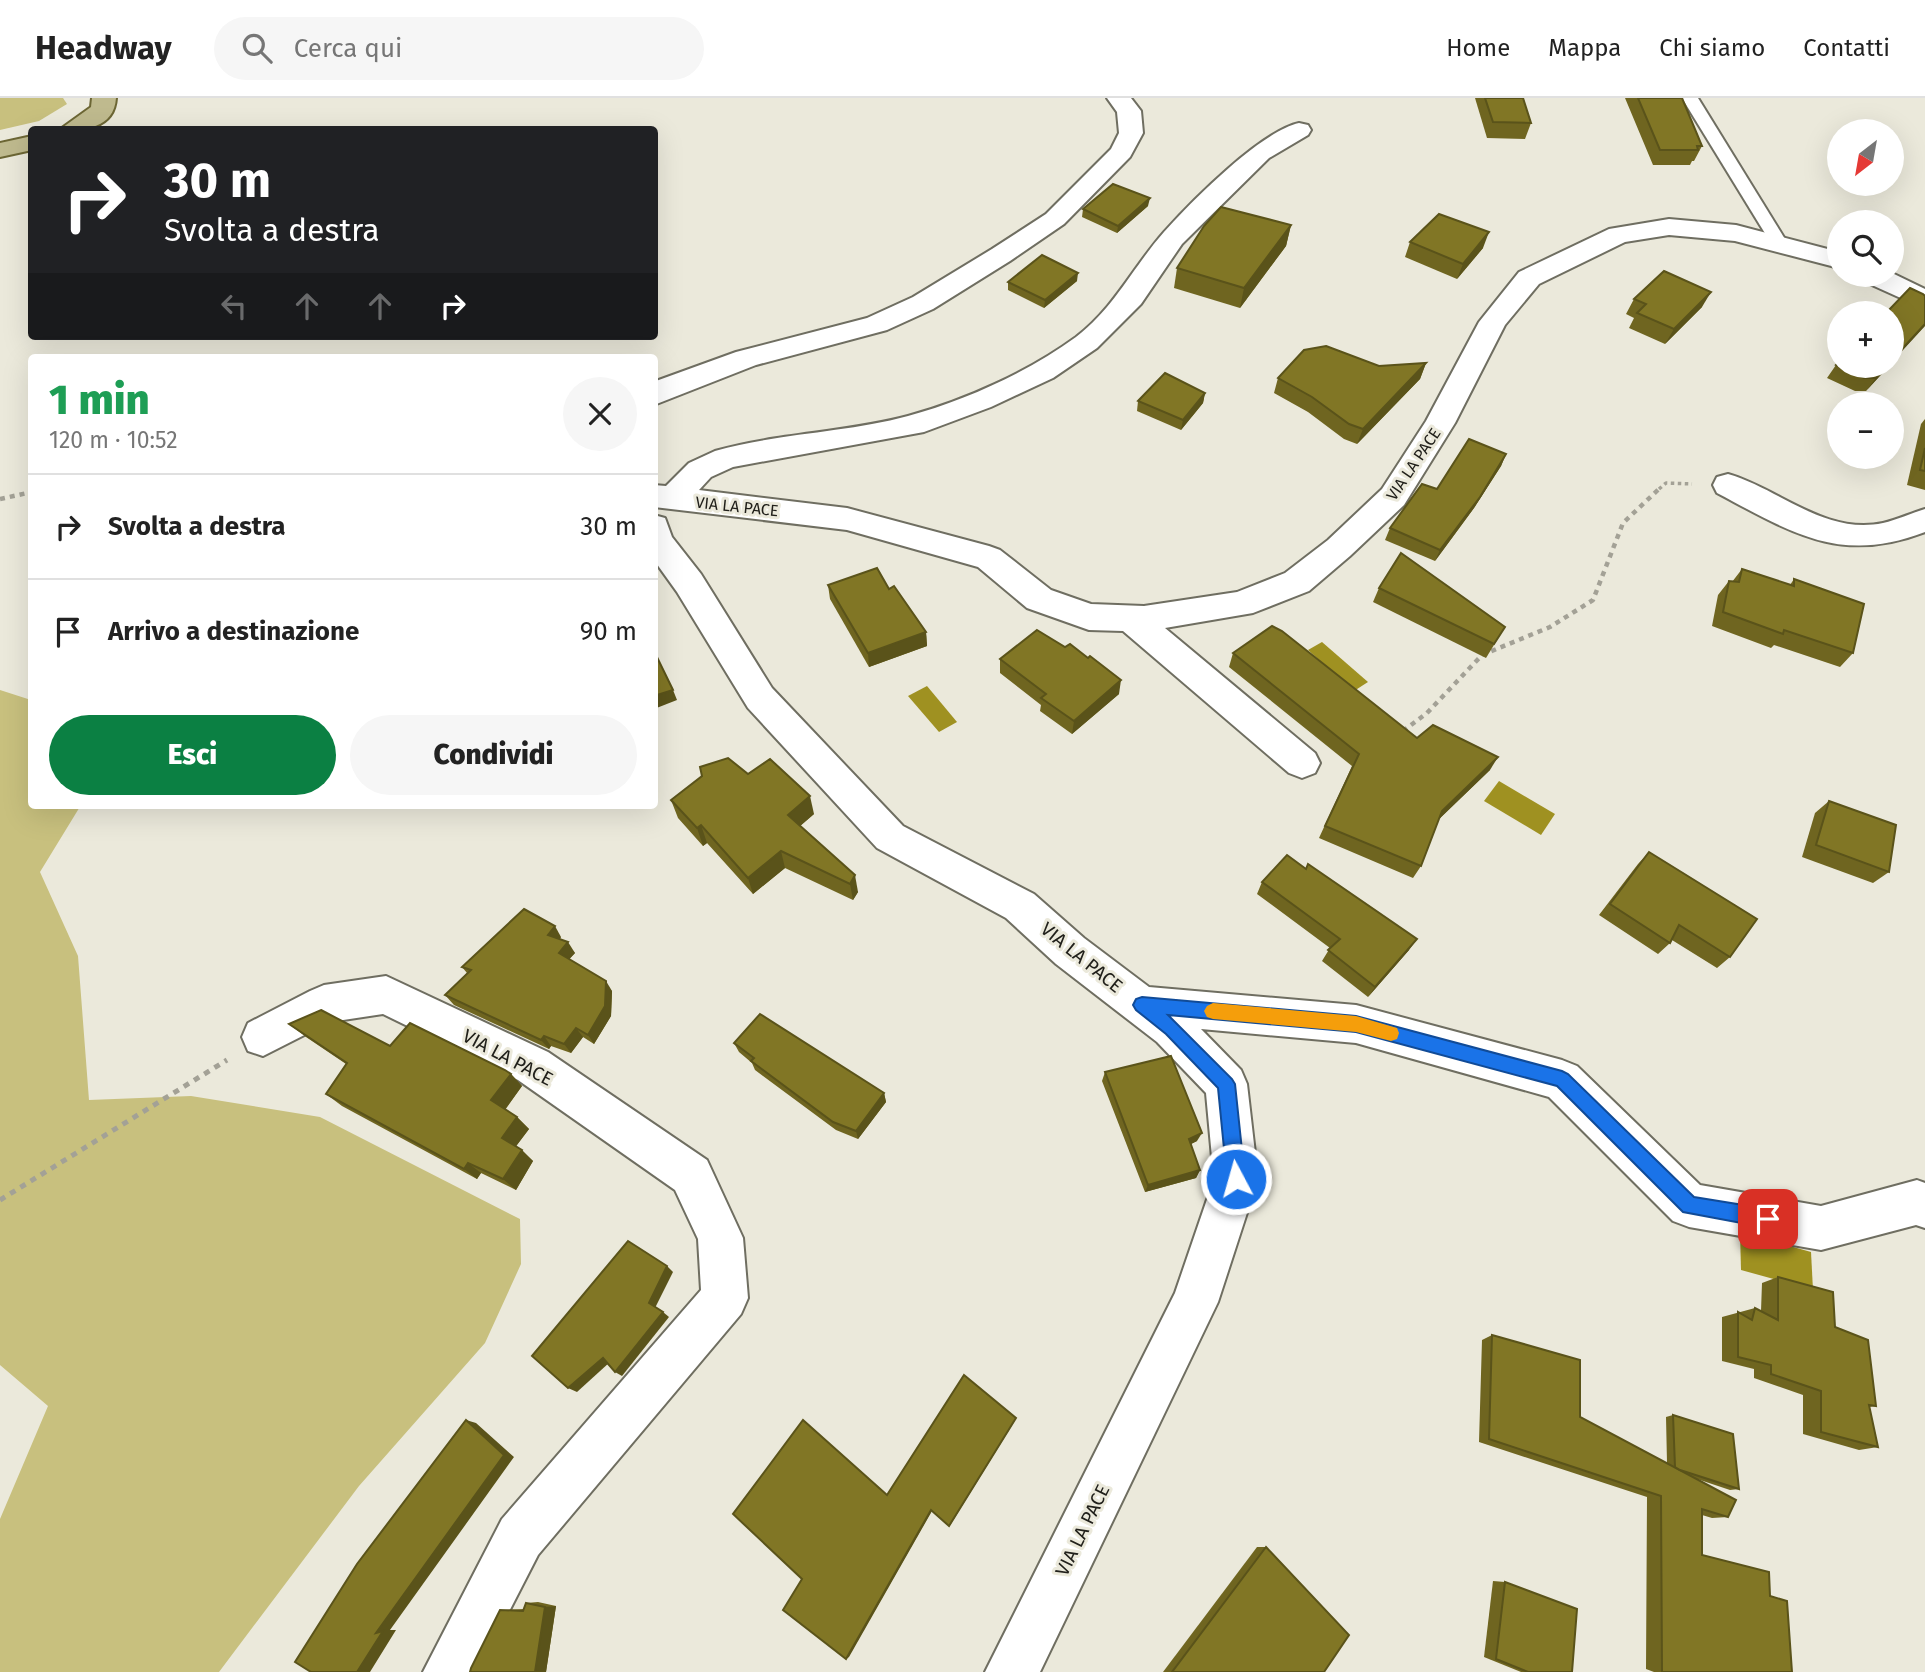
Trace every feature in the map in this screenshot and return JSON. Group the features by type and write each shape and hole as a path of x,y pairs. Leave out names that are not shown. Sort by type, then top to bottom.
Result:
{"main road":[{"path":"79,126 103,110 104,98"},
{"path":"0,150 28,144"}],"street":[{"path":"658,393 746,358 877,324 923,303 1001,256 1055,219 1121,152 1131,133 1129,111 1119,98"},
{"path":"660,507 700,470 726,458 913,425 981,400 1043,371 1087,342 1131,298 1173,238 1260,153 1298,131"},
{"name":"VIA LA PACE","path":"658,529 660,507 847,519 989,558 1039,599 1089,618 1143,619 1241,604 1297,582 1339,548 1393,497 1440,424 1493,322 1529,278 1618,235 1669,227 1736,233 1827,257"},
{"path":"1901,287 1925,301"},
{"path":"1728,485 1785,514 1840,534 1879,536 1925,520"},
{"name":"VIA LA PACE","path":"658,541 689,583 760,698 890,837 1020,906 1070,951 1172,1028 1226,1084 1236,1179 1195,1301 1012,1672"},
{"path":"1130,619 1302,763"},
{"name":"VIA LA PACE","path":"263,1037 324,1004 386,995 533,1066 691,1175 720,1238 725,1298 520,1537 450,1672"},
{"path":"1142,1005 1356,1024 1562,1080 1689,1205 1821,1228 1917,1202 1925,1206"}],"lane":[{"path":"1690,98 1780,243"}],"path":[{"path":"1396,735 1427,713 1482,655 1550,627 1593,600 1623,523 1666,483 1728,485"},
{"path":"0,499 28,493"},
{"path":"0,1200 263,1037"}],"shaded area":[{"path":"0,98 63,98 67,104 39,121 0,130"},
{"path":"1322,642 1368,682 1354,691 1308,650"},
{"path":"927,686 957,722 939,732 908,696"},
{"path":"0,690 28,699 28,809 79,809 40,872 78,956 89,1100 191,1096 320,1117 520,1219 521,1264 485,1343 359,1486 219,1672 0,1672 0,1519 48,1406 0,1365"},
{"path":"1499,781 1555,814 1541,835 1484,801"},
{"path":"1740,1232 1811,1252 1813,1290 1741,1270"}],"building":[{"path":"1485,98 1523,98 1531,123 1493,122"},
{"path":"1638,98 1682,98 1702,146 1697,146 1698,150 1660,150"},
{"path":"1113,184 1150,198 1118,226 1083,209"},
{"path":"1221,207 1291,225 1244,288 1177,268 1204,226"},
{"path":"1439,214 1489,232 1463,264 1410,242"},
{"path":"1042,255 1078,273 1045,300 1008,282"},
{"path":"1664,271 1711,292 1674,329 1637,313 1646,304 1634,299"},
{"path":"1910,288 1925,296 1925,324 1904,347 1904,301 1898,301"},
{"path":"1326,346 1379,366 1426,363 1363,429 1349,424 1312,397 1278,378 1304,350"},
{"path":"1165,373 1205,393 1183,420 1138,401"},
{"path":"1469,439 1506,454 1480,497 1440,550 1390,528 1422,484 1437,489"},
{"path":"1925,448 1925,471 1920,470"},
{"path":"1401,553 1505,627 1494,644 1379,588"},
{"path":"877,568 889,589 894,586 926,632 868,653 828,585"},
{"path":"1742,569 1794,586 1794,579 1864,604 1853,653 1784,630 1783,634 1723,612 1729,581 1739,582"},
{"path":"1272,626 1282,631 1417,738 1433,725 1498,757 1442,811 1421,866 1325,826 1359,754 1233,653"},
{"path":"1037,630 1065,647 1070,644 1121,680 1074,721 1041,698 1046,694 1000,659"},
{"path":"658,659 673,690 658,695"},
{"path":"728,758 748,774 770,759 810,796 788,815 855,875 850,884 781,851 748,878 701,825 697,828 671,800 702,776 700,767"},
{"path":"1829,801 1896,825 1889,872 1816,845"},
{"path":"1649,852 1757,919 1730,957 1679,925 1670,943 1610,904"},
{"path":"1287,855 1306,869 1308,864 1417,939 1375,987 1328,950 1340,939 1262,882"},
{"path":"524,909 555,926 548,935 568,942 559,953 606,981 605,1006 588,1035 576,1028 564,1044 544,1036 541,1040 445,995 471,970 462,967"},
{"path":"321,1010 390,1046 410,1023 511,1074 491,1100 517,1117 502,1138 522,1150 503,1179 468,1163 464,1169 326,1094 347,1063 289,1024"},
{"path":"760,1014 884,1093 856,1131 833,1122 751,1061 754,1058 734,1043"},
{"path":"1171,1056 1202,1133 1189,1139 1200,1170 1148,1185 1105,1072"},
{"path":"628,1241 667,1266 649,1303 663,1312 615,1372 603,1358 568,1388 532,1356"},
{"path":"1778,1277 1833,1292 1835,1327 1868,1340 1876,1406 1869,1405 1878,1447 1821,1432 1821,1391 1771,1374 1771,1365 1738,1357 1738,1312 1752,1320 1755,1308 1778,1320"},
{"path":"1492,1335 1580,1360 1580,1417 1736,1500 1728,1517 1702,1509 1702,1555 1769,1572 1770,1596 1787,1601 1792,1672 1662,1672 1661,1496 1489,1439"},
{"path":"964,1375 1016,1418 949,1526 931,1510 846,1659 783,1610 802,1579 733,1514 803,1420 887,1495"},
{"path":"1673,1415 1733,1434 1739,1489 1675,1467"},
{"path":"466,1420 504,1455 376,1633 383,1631 357,1672 311,1672 295,1662 357,1564"},
{"path":"1266,1547 1349,1635 1324,1672 1172,1672"},
{"path":"1505,1582 1577,1609 1572,1672 1528,1672 1496,1659"},
{"path":"526,1603 545,1607 535,1672 470,1672 500,1610 523,1611"}],"slow traffic":[{"path":"1213,1011 1356,1024 1391,1033"}],"route":[{"path":"1236,1179 1226,1084 1172,1028 1142,1005 1356,1024 1562,1080 1689,1205 1768,1219"}]}
